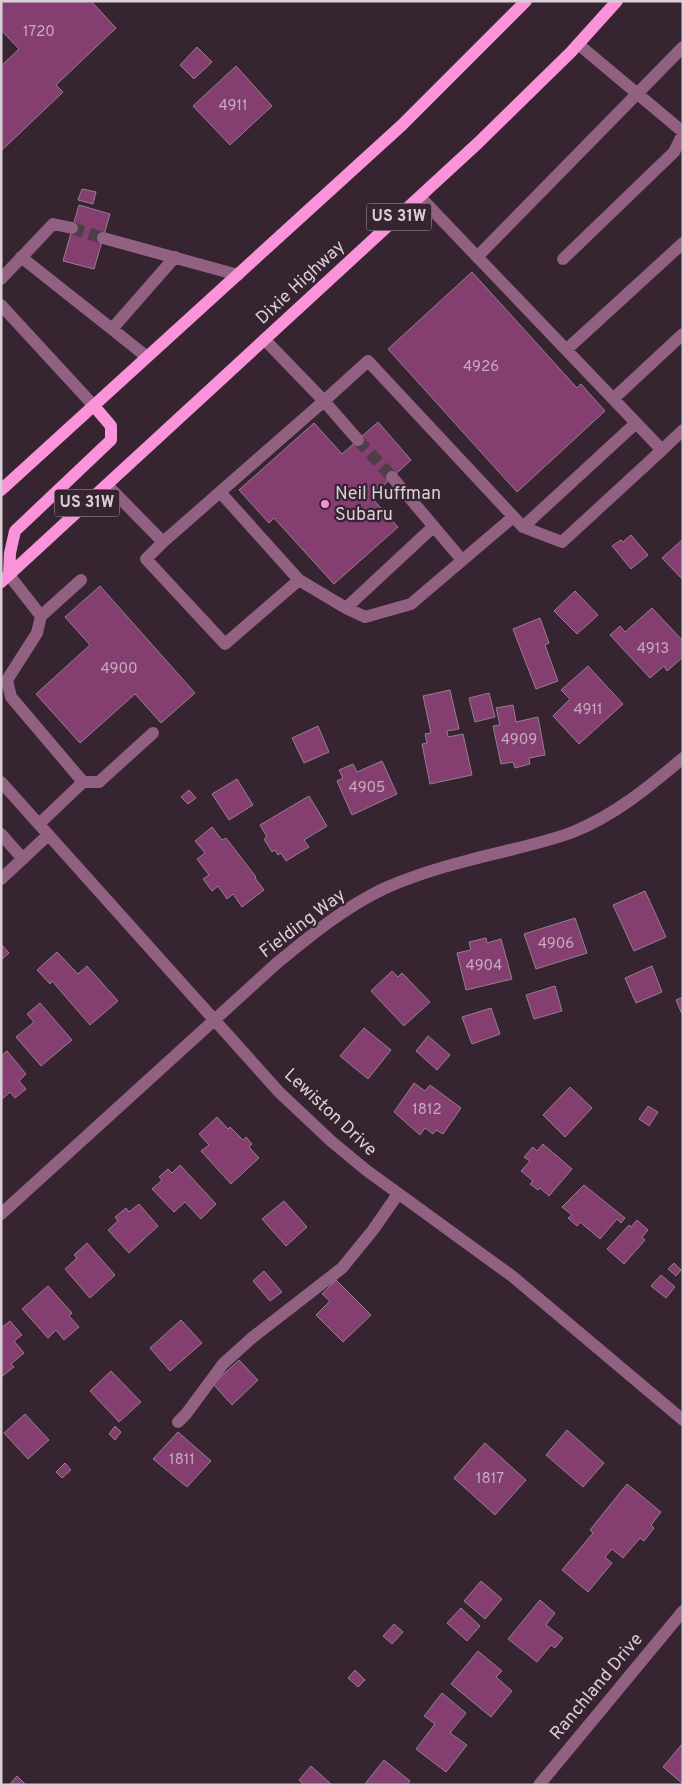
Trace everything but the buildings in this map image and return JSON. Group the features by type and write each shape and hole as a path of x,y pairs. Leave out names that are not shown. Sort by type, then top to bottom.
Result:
{"main road":[{"name":"Dixie Highway","path":"5,579 420,198 578,44 617,1"},
{"path":"1,490 402,125 524,2"},
{"path":"5,579 15,531 111,440 111,426 94,406"}],"street":[{"path":"563,258 674,152 683,133 578,44"},
{"path":"477,257 683,47"},
{"path":"420,198 662,450"},
{"path":"1,279 53,224 72,228"},
{"path":"103,238 238,275"},
{"path":"566,350 683,242"},
{"path":"21,258 147,357"},
{"path":"112,329 175,258"},
{"path":"1,305 94,406"},
{"path":"613,399 683,334"},
{"path":"265,340 324,401 358,440"},
{"path":"299,580 225,644 146,558 368,361 523,527 562,542 683,430"},
{"path":"523,527 636,423"},
{"path":"392,477 462,560"},
{"path":"107,485 163,542"},
{"path":"220,492 299,580 365,617 411,604 513,517"},
{"path":"346,608 433,526"},
{"path":"5,579 41,616"},
{"path":"81,580 41,616 37,633 7,680 11,697 83,782"},
{"path":"39,824 83,782 99,782 153,732"},
{"name":"Fielding Way","path":"1,1214 277,963 317,930 349,908 383,890 422,874 540,843 573,831 605,816 643,792 683,758"},
{"name":"Lewiston Drive","path":"1,782 279,1092 318,1129 366,1170 512,1276 683,1420"},
{"path":"1,834 22,858"},
{"path":"1,879 48,835"},
{"path":"178,1422 223,1364 253,1337 342,1268 373,1230 398,1194"},
{"name":"Ranchland Drive","path":"539,1785 683,1611"}],"tunnel":[{"path":"72,228 103,238"},
{"path":"358,440 392,477"}],"place":[{"name":"Neil Huffman Subaru","path":"325,504"}]}
